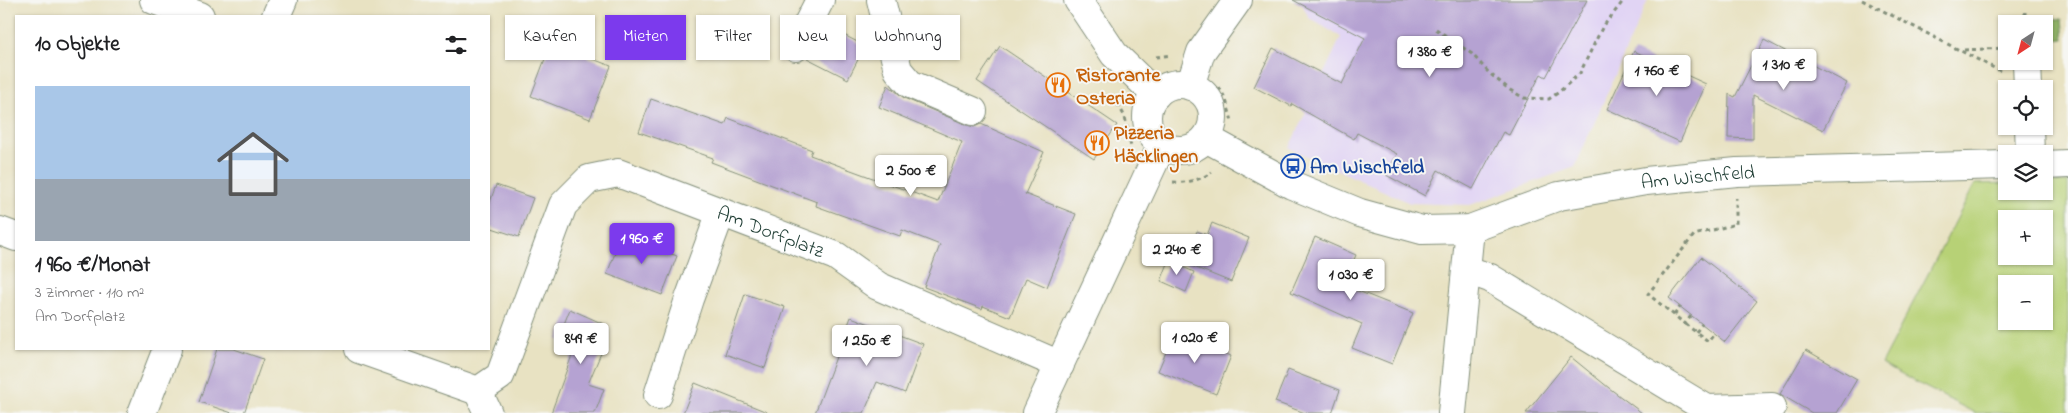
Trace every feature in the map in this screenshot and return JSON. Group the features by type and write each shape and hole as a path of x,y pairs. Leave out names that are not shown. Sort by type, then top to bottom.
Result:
{"street":[{"path":"154,0 197,15"},
{"path":"276,15 283,0"},
{"path":"812,15 820,0"},
{"path":"881,0 898,70 910,84 973,111"},
{"path":"1078,0 1114,54 1156,95"},
{"path":"1190,86 1201,52 1238,0"},
{"path":"1175,85 1190,86 1207,98 1213,118 1211,129 1206,138 1198,144 1180,150 1162,145 1150,130 1147,121 1150,102 1162,90 1175,85"},
{"name":"Am Wischfeld","path":"1206,138 1292,185 1360,213 1422,230 1470,229 1559,196 1646,181 1737,172 1998,165"},
{"path":"1037,413 1162,145"},
{"path":"2053,165 2068,164"},
{"name":"Am Dorfplatz","path":"361,350 483,402 500,376 563,205 588,179 618,173 836,256 878,286 1060,364"},
{"path":"658,395 689,298 721,212"},
{"path":"1452,413 1470,229"},
{"path":"0,231 15,237"},
{"path":"1467,270 1490,278 1708,411 1772,407"},
{"path":"142,413 167,350"}],"path":[{"path":"1436,29 1472,54 1489,73 1510,90 1524,98 1549,99 1580,72 1602,28 1624,0"},
{"path":"1862,0 1963,50 1998,61"},
{"path":"1963,50 1998,48"},
{"path":"1714,333 1708,341 1648,294 1694,235 1736,224 1737,172"},
{"path":"1674,315 1680,307"},
{"path":"1685,324 1691,316"},
{"path":"1696,332 1702,324"}],"shaded area":[{"path":"1300,0 1648,0 1575,167 1470,205 1410,203 1289,148 1341,37 1309,18"}],"green space":[{"path":"2053,19 2062,19 2064,39 2053,40"},
{"path":"2068,182 2068,413 1975,413 1881,364 1975,184 1998,183 1998,200 2053,200 2053,183"}],"building":[{"path":"1293,0 1587,0 1546,77 1541,74 1509,135 1503,132 1473,189 1438,170 1425,196 1386,175 1397,154 1357,133 1354,139 1292,104 1291,106 1254,87 1273,48 1342,84 1365,38"},
{"path":"846,36 856,41 856,60 858,60 848,79 811,60 846,60"},
{"path":"1764,40 1847,83 1823,130 1753,95 1753,139 1728,138 1729,94 1735,97"},
{"path":"1000,46 1117,125 1094,159 977,81"},
{"path":"1634,51 1706,84 1680,142 1607,109"},
{"path":"545,60 595,60 611,66 590,119 531,96"},
{"path":"888,85 904,98 967,125 974,127 981,124 1044,152 1025,194 1076,214 1047,287 1026,278 1010,317 983,306 982,309 924,287 940,245 902,230 900,236 816,206 817,202 711,162 713,158 639,132 651,99 725,125 728,118 812,150 810,155 938,202 962,142 879,107"},
{"path":"496,185 533,198 519,237 490,227 490,202"},
{"path":"1212,223 1249,238 1231,282 1184,263 1197,231 1207,235"},
{"path":"622,235 677,256 662,295 607,274"},
{"path":"1315,237 1356,255 1343,285 1413,313 1392,364 1352,348 1362,324 1291,292"},
{"path":"1701,257 1757,301 1725,342 1669,298"},
{"path":"1169,261 1194,272 1186,292 1161,281"},
{"path":"745,294 785,307 765,368 725,354"},
{"path":"570,309 608,326 601,345 604,346 588,384 604,389 595,413 551,413 575,347 558,339"},
{"path":"851,317 923,344 905,393 877,382 864,413 815,413"},
{"path":"1174,333 1231,356 1216,394 1158,371"},
{"path":"217,350 237,350 263,359 244,413 232,413 199,402"},
{"path":"1806,350 1857,379 1837,413 1812,413 1780,394"},
{"path":"1571,357 1609,388 1642,413 1526,413"},
{"path":"1288,370 1340,390 1332,413 1305,413 1275,402"},
{"path":"695,383 767,412 767,413 683,413"}],"place":[{"name":"Ristorante Osteria","path":"1058,85"},
{"name":"Pizzeria Häcklingen","path":"1097,143"},
{"name":"Am Wischfeld","path":"1293,166"}]}
